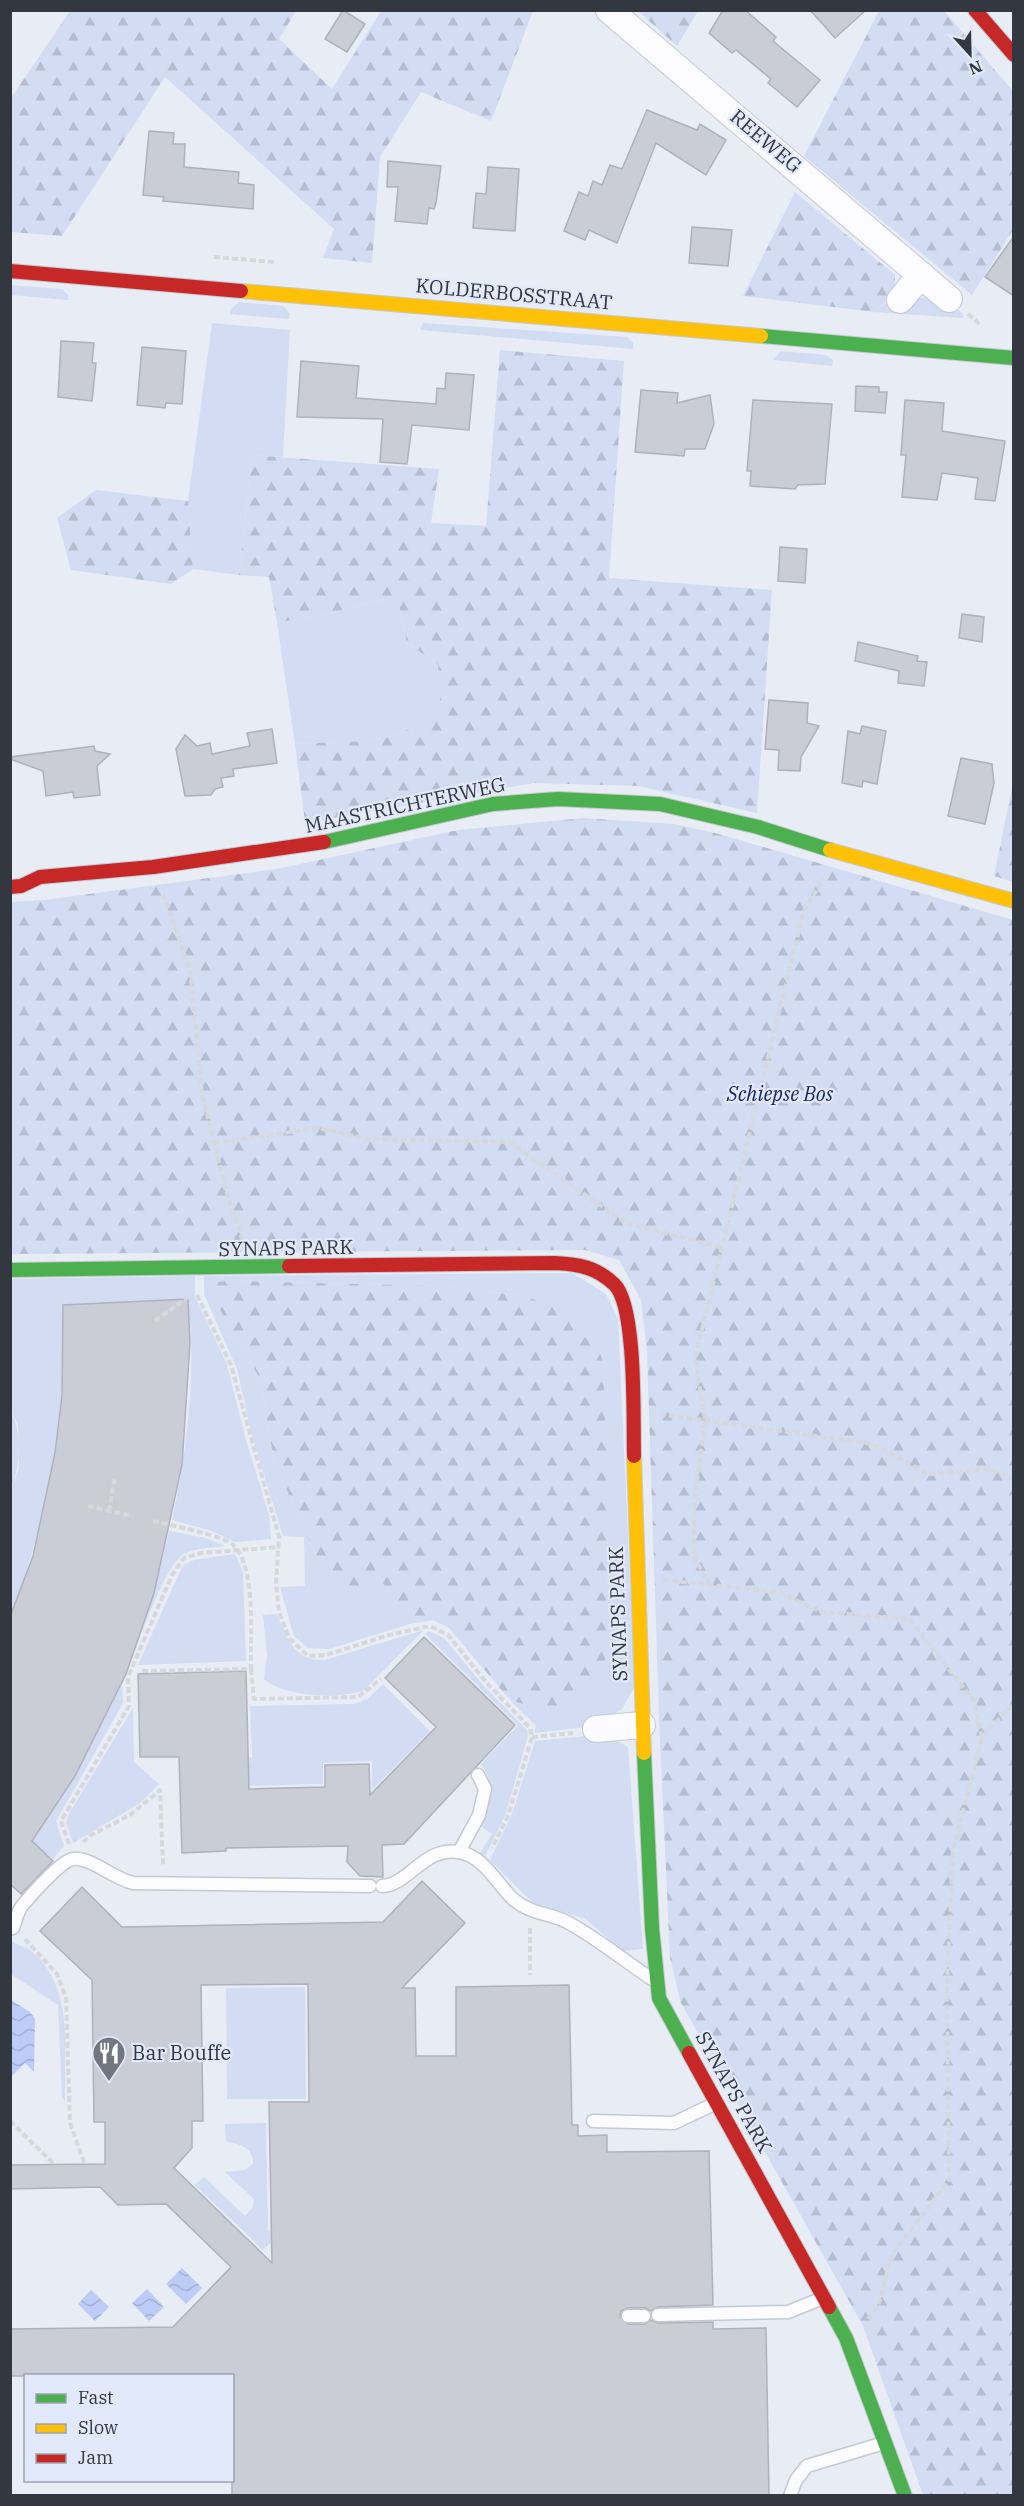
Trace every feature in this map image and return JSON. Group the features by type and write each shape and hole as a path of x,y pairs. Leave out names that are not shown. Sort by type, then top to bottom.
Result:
{"street":[{"name":"REEWEG","path":"609,10 949,299"},
{"path":"975,10 1014,55"},
{"name":"KOLDERBOSSTRAAT","path":"10,271 1014,358"},
{"path":"900,300 921,275"},
{"name":"MAASTRICHTERWEG","path":"10,887 21,886 40,877 153,867 305,846 493,804 558,799 660,804 758,827 840,854 1014,901"},
{"name":"SYNAPS PARK","path":"10,1270 555,1263 586,1265 616,1285 631,1330 636,1577 642,1725 659,1998 846,2338 905,2496"},
{"path":"596,1729 642,1725"}],"lane":[{"path":"459,1851 479,1815 485,1789 478,1775"},
{"path":"13,1928 20,1908 64,1863 74,1858 93,1863 118,1880 164,1883 391,1886 422,1860 437,1854 459,1851 485,1866 513,1899 530,1911 558,1917 591,1935 657,1983"},
{"path":"593,2121 674,2123 717,2102"},
{"path":"658,2315 788,2312 824,2297"},
{"path":"628,2316 644,2316"},
{"path":"790,2496 796,2480 807,2466 885,2442"}],"path":[{"path":"153,867 190,970 202,1094 227,1194 251,1268"},
{"path":"710,1585 694,1557 694,1504 705,1419 695,1358 804,910 830,870"},
{"path":"214,1143 318,1128 368,1140 509,1142 626,1223 723,1248"},
{"path":"198,1268 197,1294 231,1365 279,1537 276,1583 279,1612 289,1638 308,1656 326,1655 389,1635 430,1626 448,1635 486,1681 530,1728 532,1737 508,1816 485,1866"},
{"path":"155,1321 187,1297 197,1294"},
{"path":"633,1411 705,1419 873,1444 928,1474 988,1469 1014,1479"},
{"path":"109,1511 115,1476"},
{"path":"88,1506 132,1516"},
{"path":"153,1521 232,1544 246,1564 254,1699 358,1697 381,1679"},
{"path":"74,1858 61,1821 129,1707 127,1677 172,1575 184,1558 237,1550 279,1547"},
{"path":"636,1577 778,1592 821,1612 909,1619 974,1701 982,1737 953,1851 947,1985 950,2180 892,2254 879,2303 866,2321"},
{"path":"142,1671 251,1669"},
{"path":"982,1737 1014,1702"},
{"path":"532,1737 596,1729"},
{"path":"74,1858 80,1846 91,1835 130,1815 160,1790 164,1883"},
{"path":"530,1911 530,1975"},
{"path":"13,1928 57,1974 66,1998 70,2123 85,2165"},
{"path":"10,2121 55,2165"}],"green space":[{"path":"70,11 296,11 279,39 332,89 381,11 533,11 491,121 421,92 380,157 372,263 323,258 334,229 165,77 62,236 11,232 11,98"},
{"path":"638,11 698,11 677,46"},
{"path":"879,11 944,11 1013,91 1013,230 972,295 804,156"},
{"path":"795,192 895,275 894,287 890,296 874,312 743,296"},
{"path":"10,285 62,289 68,295 68,300 11,295"},
{"path":"932,297 950,303 963,314 963,318 874,312 888,301"},
{"path":"239,302 283,306 290,314 289,319 230,314 231,309"},
{"path":"212,323 290,330 283,457 252,455 239,575 193,569 188,501"},
{"path":"423,323 627,337 633,343 633,349 420,330"},
{"path":"500,350 624,361 609,578 772,590 757,813 638,786 534,783 305,823 295,744 368,741 389,737 441,716 438,664 407,643 399,606 377,600 335,612 277,623 269,577 239,575 252,455 439,469 431,523 486,526"},
{"path":"781,351 826,355 833,360 832,366 773,360"},
{"path":"96,490 188,501 193,569 171,584 71,570 57,518"},
{"path":"377,600 399,606 407,643 438,664 442,716 389,737 368,741 295,744 277,623 335,612"},
{"path":"1013,783 1014,882 994,876"},
{"name":"Schiepse Bos","path":"583,818 674,824 719,834 1013,920 1013,2495 923,2495 863,2326 681,2003 670,1958 659,1716 647,1351 641,1300 619,1260 585,1250 11,1254 10,902 44,900 277,869 458,830"},
{"path":"572,1273 606,1294 618,1319 635,1686 622,1709 595,1726 534,1733 536,1726 510,1700 549,1712 525,1296 443,1286 230,1281 215,1301 260,1379 274,1461 318,1561 331,1584 381,1579 410,1624 329,1649 308,1648 294,1636 280,1587 305,1586 304,1537 283,1536 252,1435 237,1369 204,1294 204,1276"},
{"path":"195,1276 195,1297 227,1364 245,1437 269,1515 271,1539 235,1542 209,1530 172,1520 189,1410 191,1327 188,1300 64,1305 62,1385 55,1453 37,1536 11,1617 11,1490 19,1469 18,1425 10,1407 11,1279"},
{"path":"217,1282 443,1286 525,1296 577,1317 595,1338 603,1362 612,1636 603,1666 585,1691 549,1712 510,1700 449,1628 433,1620 410,1624 381,1580 350,1591 331,1584 318,1561 274,1461 260,1379 215,1301"},
{"path":"10,1407 17,1428 19,1448 17,1469 11,1490"},
{"path":"169,1531 206,1538 225,1546 193,1550 177,1560 170,1569 137,1644 154,1593"},
{"path":"235,1554 243,1572 246,1661 138,1665 183,1565 194,1560"},
{"path":"277,1614 293,1647 299,1653 314,1660 325,1660 424,1630 363,1691 339,1695 311,1695 284,1690 264,1679 267,1655 263,1615"},
{"path":"428,1631 444,1638 482,1684 527,1730 528,1736 505,1816 485,1856 480,1853 492,1834 480,1826 489,1802 490,1787 481,1764 518,1725 425,1634"},
{"path":"122,1683 123,1703 56,1821 64,1846 53,1859 35,1844 18,1861 75,1776"},
{"path":"383,1684 430,1731 372,1790 372,1761 323,1763 323,1784 246,1786 238,1759 252,1757 250,1706 354,1704 368,1699"},
{"path":"133,1708 134,1762 159,1784 140,1803 73,1843 66,1822 70,1812"},
{"path":"597,1735 614,1739 628,1747 643,1949 623,1951 584,1918 534,1904 490,1860 512,1814 535,1741"},
{"path":"11,1941 35,1954 47,1969 56,1986 64,2023 65,2101 62,2097 58,2005 11,1974"},
{"path":"305,1987 306,2099 227,2099 226,1988"},
{"path":"266,2123 268,2230 276,2237 263,2250 195,2185 204,2177 245,2216 253,2207 254,2199 225,2172 245,2170 253,2164 253,2158 249,2150 226,2141 225,2124"}],"water":[{"path":"11,2000 30,2012 35,2019 34,2072 25,2063 11,2077"},
{"path":"182,2268 202,2288 186,2304 166,2284"},
{"path":"147,2289 164,2307 149,2321 132,2303"},
{"path":"91,2290 109,2307 95,2321 78,2304"}],"building":[{"path":"343,10 365,24 347,52 325,39"},
{"path":"723,10 745,10 776,37 773,41 820,80 797,107 768,83 771,79 736,50 732,53 709,33"},
{"path":"810,10 866,10 835,38"},
{"path":"647,110 697,130 700,124 726,140 706,175 656,143 617,243 589,230 585,240 564,231 579,192 588,196 593,181 602,185 610,165 622,169"},
{"path":"149,131 174,133 173,144 185,144 184,167 239,172 238,183 254,185 253,209 163,201 164,197 143,195"},
{"path":"388,161 441,166 436,203 434,209 429,208 427,224 395,221 398,187 387,187"},
{"path":"488,167 519,169 515,231 473,228 476,193 486,194"},
{"path":"692,227 732,230 728,266 689,263"},
{"path":"1014,236 1014,296 985,277"},
{"path":"61,341 94,343 92,363 96,363 92,401 58,397"},
{"path":"142,347 186,351 182,404 166,403 165,408 137,405"},
{"path":"301,361 359,366 356,398 436,404 437,388 445,389 446,373 474,375 469,430 412,425 407,464 380,462 383,419 297,417"},
{"path":"856,386 879,387 879,392 887,392 885,413 855,411"},
{"path":"641,390 678,393 677,403 710,395 714,424 705,449 685,449 684,456 635,452"},
{"path":"753,400 832,404 825,484 798,485 795,489 750,486 751,471 747,471"},
{"path":"905,400 944,403 942,431 1005,441 995,501 975,499 978,478 942,473 937,500 902,497 906,455 901,455"},
{"path":"780,547 807,549 805,583 778,581"},
{"path":"962,614 984,617 982,642 959,638"},
{"path":"858,642 918,656 917,661 927,662 924,686 898,683 899,671 855,661"},
{"path":"769,700 808,703 807,723 819,726 801,757 800,771 778,770 779,750 765,749"},
{"path":"862,726 886,731 877,784 863,781 862,787 842,783 848,731 860,734"},
{"path":"272,729 277,763 233,769 234,776 221,778 223,787 215,789 211,795 185,796 176,749 185,735 197,746 210,743 212,754 250,746 247,733"},
{"path":"94,746 95,751 110,754 97,766 100,795 74,798 73,792 46,796 43,771 10,759 10,757"},
{"path":"961,758 992,764 994,783 985,824 948,816"},
{"path":"188,1299 190,1343 182,1465 154,1593 126,1674 75,1776 32,1841 53,1861 21,1894 10,1884 10,1617 33,1556 55,1453 62,1395 63,1305"},
{"path":"424,1637 515,1725 404,1844 382,1845 383,1877 360,1876 347,1862 348,1846 226,1848 226,1851 182,1853 179,1757 140,1757 138,1674 246,1671 249,1789 325,1787 325,1765 369,1764 370,1795 436,1727 385,1678"},
{"path":"422,1881 465,1923 402,1988 415,1988 416,2056 456,2056 456,1987 569,1985 572,2125 578,2125 578,2136 607,2135 607,2152 709,2151 713,2305 658,2307 651,2311 645,2308 628,2308 621,2311 620,2317 628,2324 645,2324 651,2320 658,2323 713,2322 713,2329 766,2328 769,2496 232,2496 234,2374 24,2374 24,2376 10,2376 10,2329 173,2327 231,2267 166,2204 118,2205 100,2187 10,2189 10,2165 105,2164 105,2122 94,2122 92,1980 40,1931 82,1887 122,1927 383,1922","holes":["308,1984 309,2102 269,2102 272,2263 174,2168 192,2148 192,2121 203,2121 201,1985"]}],"traffic: fast":[{"path":"761,336 1014,358"},
{"path":"324,842 493,804 558,799 660,804 758,827 830,850"},
{"path":"10,1270 289,1266"},
{"path":"644,1753 652,1928 659,1998 689,2053"},
{"path":"829,2307 846,2338 905,2496"}],"traffic: slow":[{"path":"241,291 761,336"},
{"path":"830,850 1014,901"},
{"path":"634,1456 644,1753"}],"traffic: jam":[{"path":"975,10 1014,55"},
{"path":"10,271 241,291"},
{"path":"10,887 21,886 40,877 153,867 324,842"},
{"path":"289,1266 555,1263 571,1264 593,1270 614,1284 621,1296 627,1315 632,1365 634,1456"},
{"path":"689,2053 829,2307"}],"place":[{"name":"Bar Bouffe","path":"109,2082"}]}
